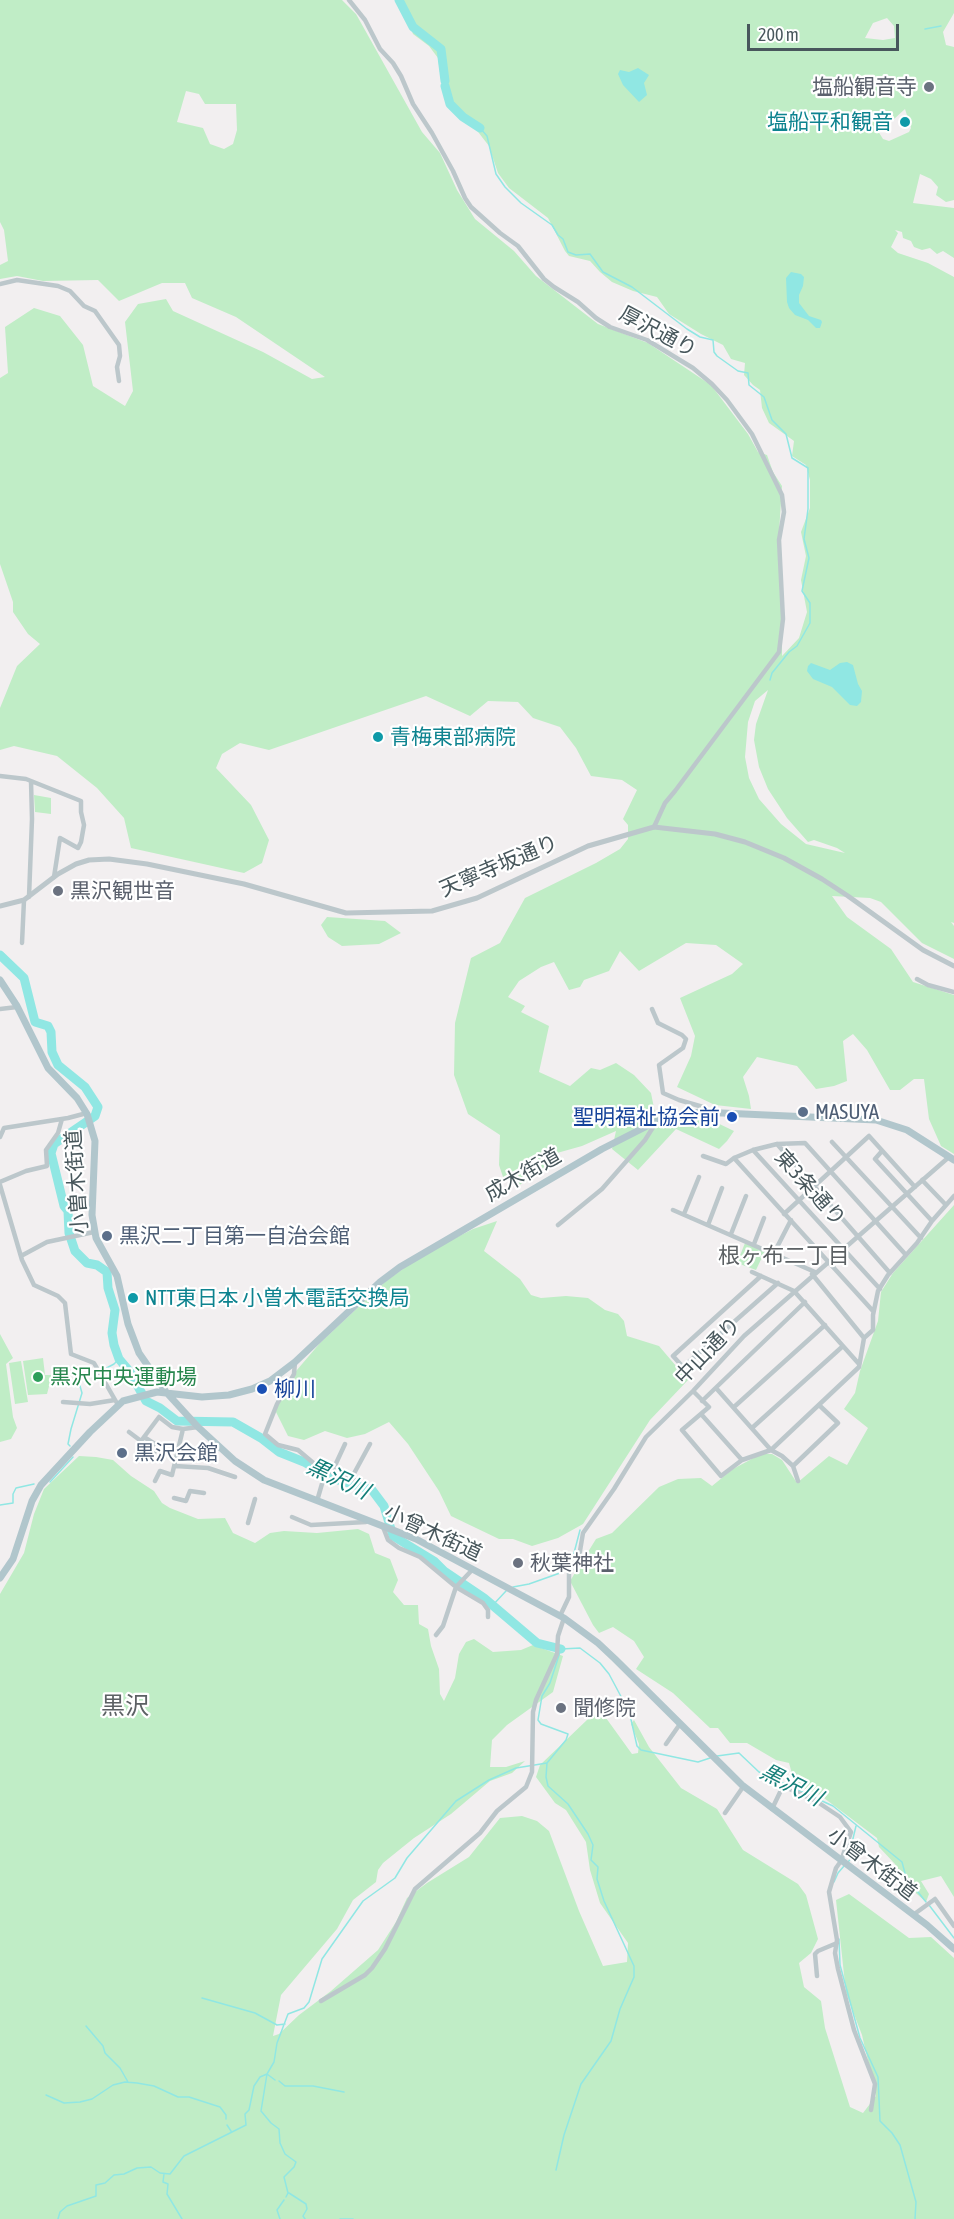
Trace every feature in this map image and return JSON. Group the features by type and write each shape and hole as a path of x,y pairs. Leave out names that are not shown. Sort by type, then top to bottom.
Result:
{"main road":[{"name":"小曽木街道","path":"0,980 17,1007 48,1068 77,1098 92,1123 96,1145 92,1215 94,1232 99,1247 117,1276 135,1345 166,1392"},
{"name":"成木街道","path":"116,1402 166,1392 214,1397 245,1391 270,1381 295,1362 380,1282 407,1262 602,1149 657,1121 680,1114 710,1112 876,1120 907,1131 952,1158"},
{"name":"小曾木街道","path":"166,1392 197,1426 249,1472 439,1550 562,1617 598,1643 743,1786 913,1915 954,1949"},
{"path":"183,1411 184,1404 192,1396"},
{"path":"0,1578 13,1559 33,1501 41,1485 116,1402"}],"street":[{"name":"厚沢通り","path":"349,0 365,20 380,49 401,76 413,104 432,133 471,207 518,246 544,279 578,302 596,318 610,327 647,340 693,368 712,384 752,434 782,495 784,512 779,540 783,618 779,652 664,803 654,827"},
{"path":"0,284 17,280 58,286 67,290 84,306 95,311 119,345 120,356 117,367 119,381"},
{"path":"0,776 12,776 31,781 81,801 84,825 81,842 78,848 60,838 54,877"},
{"path":"22,943 32,819 31,781"},
{"name":"天寧寺坂通り","path":"0,906 27,898 68,868 85,861 117,859 244,884 339,912 364,914 432,911 477,898 588,846 654,827 722,836 745,842 784,858 831,884 922,950 954,966"},
{"path":"917,979 928,985 954,992"},
{"path":"0,1009 17,1007"},
{"path":"652,1009 658,1023 686,1039 683,1048 659,1065 663,1093 703,1107 710,1112"},
{"path":"0,1137 4,1128 87,1113"},
{"path":"62,1119 58,1133 46,1149 47,1166 26,1171 0,1183 21,1256 34,1285 58,1296 65,1303 71,1354 94,1363 116,1402 90,1404 63,1402"},
{"path":"558,1225 602,1189 645,1140 657,1121"},
{"path":"784,1214 869,1136 915,1187"},
{"path":"832,1142 921,1238"},
{"path":"703,1156 726,1164 753,1150 777,1144 805,1143 906,1255"},
{"path":"777,1144 890,1272"},
{"name":"東3条通り","path":"753,1150 880,1289"},
{"path":"882,1151 875,1159 932,1221"},
{"path":"734,1158 873,1311"},
{"name":"中山通り","path":"321,2001 365,1975 372,1968 385,1949 416,1889 480,1833 497,1811 526,1787 532,1772 533,1712 536,1700 557,1654 562,1617 569,1597 569,1574 579,1557 583,1533 614,1490 646,1437 693,1391 726,1353 813,1273 922,1180 952,1158"},
{"path":"684,1214 699,1177"},
{"path":"922,1180 946,1205"},
{"path":"708,1225 722,1188"},
{"path":"731,1234 746,1196"},
{"path":"693,1391 709,1407 682,1430 721,1476 742,1460 771,1450 859,1367 864,1338 873,1330 873,1311 880,1289 890,1272 921,1238 932,1221 954,1196"},
{"path":"673,1210 754,1244 813,1273 864,1338"},
{"path":"754,1244 764,1218"},
{"path":"774,1253 791,1220"},
{"path":"21,1256 43,1243 94,1232"},
{"path":"752,1272 794,1291 859,1364"},
{"path":"761,1276 673,1356 683,1366 778,1283"},
{"path":"702,1401 805,1302"},
{"path":"734,1407 825,1325"},
{"path":"752,1428 843,1346"},
{"path":"295,1362 294,1374 277,1404 265,1434 267,1438 278,1445 298,1450 317,1466 354,1480 370,1444"},
{"path":"716,1388 771,1450 793,1466 798,1481"},
{"path":"793,1466 838,1423 819,1405"},
{"path":"701,1414 742,1460"},
{"path":"129,1432 141,1441 159,1417 172,1427 183,1429 197,1426"},
{"path":"155,1481 160,1471 172,1475 183,1429"},
{"path":"144,1437 158,1446 150,1460"},
{"path":"316,1501 328,1471 345,1444"},
{"path":"175,1466 208,1468 235,1478"},
{"path":"174,1498 186,1501 190,1491 204,1493"},
{"path":"248,1523 255,1499"},
{"path":"292,1517 311,1526 369,1522"},
{"path":"385,1528 388,1540 399,1548 420,1557 456,1587 483,1603 488,1610 488,1617"},
{"path":"436,1635 443,1626 456,1587 473,1569"},
{"path":"666,1744 680,1724"},
{"path":"725,1813 743,1786"},
{"path":"772,1809 783,1786 816,1801 840,1817 851,1832 844,1863 836,1868 829,1892 837,1944 835,1953 838,1969 854,2030 875,2084 871,2110"},
{"path":"913,1915 935,1899 954,1926"},
{"path":"817,1976 815,1954 837,1944"}],"green space":[{"path":"0,0 342,0 356,14 422,132 440,153 457,190 475,219 514,251 536,276 598,324 648,343 711,385 748,434 758,452 767,455 773,472 782,486 778,548 782,565 782,656 799,638 807,612 801,580 806,556 801,532 810,508 810,480 806,465 792,456 794,441 769,423 762,408 760,390 744,375 745,363 731,359 723,345 669,314 657,297 633,291 612,282 590,261 569,256 548,218 509,188 498,173 489,146 475,128 452,108 441,80 438,58 429,46 413,34 400,0 954,0 954,13 943,32 946,45 954,47 954,200 946,202 936,195 938,187 931,179 920,174 913,203 954,208 954,258 943,251 937,254 930,248 922,250 914,247 911,241 903,238 902,232 895,230 898,233 891,247 898,253 928,263 954,277 954,923 951,922 954,926 954,959 922,943 881,902 870,898 832,896 847,917 891,949 913,982 954,995 954,1154 941,1146 929,1119 924,1079 914,1079 900,1090 890,1090 867,1050 853,1034 843,1041 847,1081 834,1086 816,1089 797,1066 757,1057 743,1077 751,1109 715,1105 677,1087 691,1056 695,1036 680,998 732,974 743,964 716,945 686,943 639,971 620,951 609,971 584,980 580,987 569,990 554,962 541,967 519,981 508,997 525,1006 521,1012 549,1026 539,1072 570,1086 591,1068 600,1070 616,1063 634,1075 651,1093 655,1113 673,1111 680,1120 709,1119 734,1131 727,1141 719,1149 676,1129 638,1170 612,1149 616,1131 582,1146 557,1153 543,1169 518,1186 503,1177 499,1165 500,1135 468,1114 454,1075 455,1023 471,958 500,943 525,898 620,849 628,839 628,825 623,819 637,790 622,780 591,776 576,748 560,727 533,718 518,702 488,701 470,716 426,696 269,750 240,743 222,754 216,768 251,805 269,840 262,863 244,873 131,848 124,818 97,788 57,756 14,746 0,750 0,708 17,666 40,644 28,634 13,612 13,602 0,564 0,378 8,373 5,327 34,308 60,316 83,345 93,386 125,406 133,391 125,322 138,304 166,299 173,311 263,352 312,379 325,377 236,317 192,298 185,283 162,283 119,301 98,280 43,281 17,276 0,279 0,265 8,261 4,230 0,222","holes":["887,18 894,26 895,38 883,40 865,38 873,23","186,91 199,94 205,104 236,104 237,130 233,144 224,149 210,144 203,128 177,122","905,109 911,128 909,132 889,141 883,139 878,131 880,121 893,120","768,690 756,724 754,740 759,767 768,789 787,818 808,842 814,840 845,853 806,844 781,824 759,799 749,778 745,757 748,722 755,701"]},
{"path":"34,795 51,798 51,814 35,812"},
{"path":"327,917 385,921 401,933 379,944 342,946 328,937 321,925"},
{"path":"954,1205 954,1897 941,1876 921,1881 929,1894 926,1902 909,1887 895,1864 879,1847 877,1838 820,1795 790,1783 789,1763 776,1760 747,1743 730,1743 718,1728 710,1728 673,1693 636,1669 644,1657 634,1641 613,1627 599,1633 570,1581 596,1539 612,1533 659,1487 678,1479 701,1478 712,1486 733,1469 761,1454 772,1454 782,1460 797,1483 829,1456 847,1465 868,1428 844,1409 855,1393 860,1371 878,1321 881,1292 893,1273"},
{"path":"497,1221 484,1251 520,1279 531,1295 541,1298 566,1296 588,1298 605,1310 618,1314 624,1321 627,1336 659,1346 688,1380 650,1420 583,1524 558,1538 532,1546 513,1539 499,1539 451,1516 439,1491 408,1444 389,1422 365,1434 347,1438 325,1431 304,1440 288,1436 276,1412 279,1391 320,1343 385,1282 422,1255 473,1229"},
{"path":"745,1243 765,1251 756,1270 737,1263"},
{"path":"0,1334 13,1358 6,1364 13,1417 17,1428 11,1439 0,1442"},
{"name":"黒沢中央運動場","path":"43,1358 45,1375 52,1375 47,1394 28,1395 23,1361"},
{"path":"21,1361 28,1402 15,1404 9,1363"},
{"path":"79,1456 113,1460 131,1476 154,1491 162,1503 170,1508 198,1519 225,1518 233,1533 255,1543 270,1533 284,1531 317,1533 358,1529 369,1534 375,1553 390,1559 398,1580 393,1592 404,1605 418,1605 419,1624 428,1629 439,1669 440,1694 444,1701 455,1678 459,1654 466,1642 474,1639 493,1652 521,1650 533,1645 563,1656 553,1692 507,1725 492,1740 490,1767 506,1767 525,1761 512,1773 490,1781 451,1814 414,1838 383,1863 378,1870 376,1882 353,1900 337,1929 281,1995 273,2036 279,2034 378,1950 396,1922 407,1898 469,1857 500,1818 522,1816 537,1821 549,1831 579,1911 603,1966 627,1962 628,1943 600,1903 590,1870 586,1842 566,1810 555,1803 536,1777 540,1765 588,1719 601,1711 632,1754 638,1753 639,1744 631,1724 634,1720 649,1747 681,1788 717,1809 743,1850 798,1884 806,1895 818,1939 811,1953 799,1963 804,1987 821,2001 825,2028 850,2107 863,2113 876,2096 862,2035 846,1993 836,1900 849,1894 909,1938 931,1937 954,1958 954,2219 0,2219 0,1594 24,1553 34,1514 44,1489"}],"water":[{"path":"638,68 649,75 644,83 647,95 639,102 623,85 618,74 620,70 629,72"},
{"path":"791,272 804,277 799,303 809,316 821,320 820,328 816,328 808,320 795,315 789,308 786,278"},
{"path":"847,662 853,665 862,691 861,702 857,706 850,705 832,687 813,679 807,671 811,663 830,670 840,663"}],"waterway":[{"path":"399,0 413,27 441,49 445,81"},
{"path":"925,29 941,26"},
{"path":"445,86 450,104 463,117 480,128"},
{"path":"480,128 487,136 496,174 505,187 521,203 552,225 563,239 568,252 576,255 590,254 603,272 632,287 687,329 700,337 713,340 714,352 717,356 738,371 748,373 749,385 764,397 772,420 786,434 792,458 808,468 808,509 804,539 809,558 802,591 810,603 810,623 797,646 772,673 770,680"},
{"name":"黒沢川","path":"0,955 24,978 35,1022 48,1026 51,1032 52,1052 58,1065 85,1087 98,1107 95,1116 54,1144 51,1153 64,1206 68,1211 69,1233 75,1251 87,1263 97,1265 107,1272 108,1288 115,1310 112,1333 114,1345 119,1359 130,1372 146,1401 177,1421 233,1422 261,1438 279,1452 304,1462 331,1478 372,1490 384,1506 393,1536 434,1561 444,1571 484,1598 537,1643 561,1649"},
{"path":"101,1371 119,1359"},
{"path":"70,1446 68,1444 71,1429 82,1393 78,1379 84,1373 97,1372"},
{"path":"50,1482 73,1457"},
{"path":"0,1505 13,1503 16,1488 34,1484"},
{"path":"513,1587 560,1573 574,1553 580,1530"},
{"path":"492,1606 506,1591"},
{"path":"58,2219 60,2212 67,2206 96,2196 96,2185 105,2183 114,2175 124,2174 137,2168 151,2167 160,2173 170,2174 184,2156 246,2125 245,2114 249,2110 254,2086 260,2077 267,2074 274,2062 277,2043 288,2014 304,2008 309,2002 322,1959 363,1901 395,1878 407,1858 456,1801 489,1780 516,1768 547,1763 566,1740 568,1734 541,1724 538,1720 542,1696 550,1683 561,1649 580,1648 600,1663 609,1674 630,1715 637,1746 641,1750 698,1762 710,1758"},
{"name":"黒沢川","path":"717,1756 739,1753 759,1772 833,1806 902,1862 906,1877 926,1902"},
{"path":"547,1763 548,1786 568,1804 593,1845 591,1860 598,1867 597,1879 604,1901 634,1966 634,1977 620,2009 611,2041 581,2084 564,2135 556,2170"},
{"path":"848,1862 853,1856 850,1851 856,1826"},
{"path":"834,1882 844,1866"},
{"name":"黒沢川","path":"929,1905 954,1938"},
{"path":"839,1939 840,1965 860,2038 878,2077 880,2121 900,2145 916,2202 915,2219"},
{"path":"202,1998 255,2013 277,2025 285,2024"},
{"path":"86,2026 103,2046 105,2053 120,2068 128,2082"},
{"path":"275,2080 267,2074 261,2111 279,2129 280,2143 285,2154 296,2162 284,2177 288,2193 286,2197"},
{"path":"279,2081 285,2086 313,2086 344,2092"},
{"path":"46,2095 64,2103 80,2102 92,2099 113,2085 125,2082 137,2083 154,2086 178,2097 189,2097 220,2107 226,2119"},
{"path":"227,2125 231,2131"},
{"path":"164,2174 163,2182 168,2184 167,2194 182,2219"},
{"path":"289,2193 306,2204 307,2209 303,2216 305,2219"},
{"path":"280,2219 277,2210 284,2200"},
{"path":"340,2219 353,2219"}],"place":[{"name":"塩船観音寺","path":"929,87"},
{"name":"塩船平和観音","path":"905,122"},
{"name":"青梅東部病院","path":"378,737"},
{"name":"黒沢観世音","path":"58,891"},
{"name":"MASUYA","path":"803,1112"},
{"name":"聖明福祉協会前","path":"732,1117"},
{"name":"黒沢二丁目第一自治会館","path":"107,1236"},
{"name":"NTT東日本 小曽木電話交換局","path":"133,1298"},
{"name":"黒沢中央運動場","path":"38,1377"},
{"name":"柳川","path":"262,1389"},
{"name":"黒沢会館","path":"122,1453"},
{"name":"秋葉神社","path":"518,1563"},
{"name":"聞修院","path":"561,1708"}],"district":[{"name":"根ヶ布二丁目","path":"784,1256"},
{"name":"黒沢","path":"125,1706"}]}
